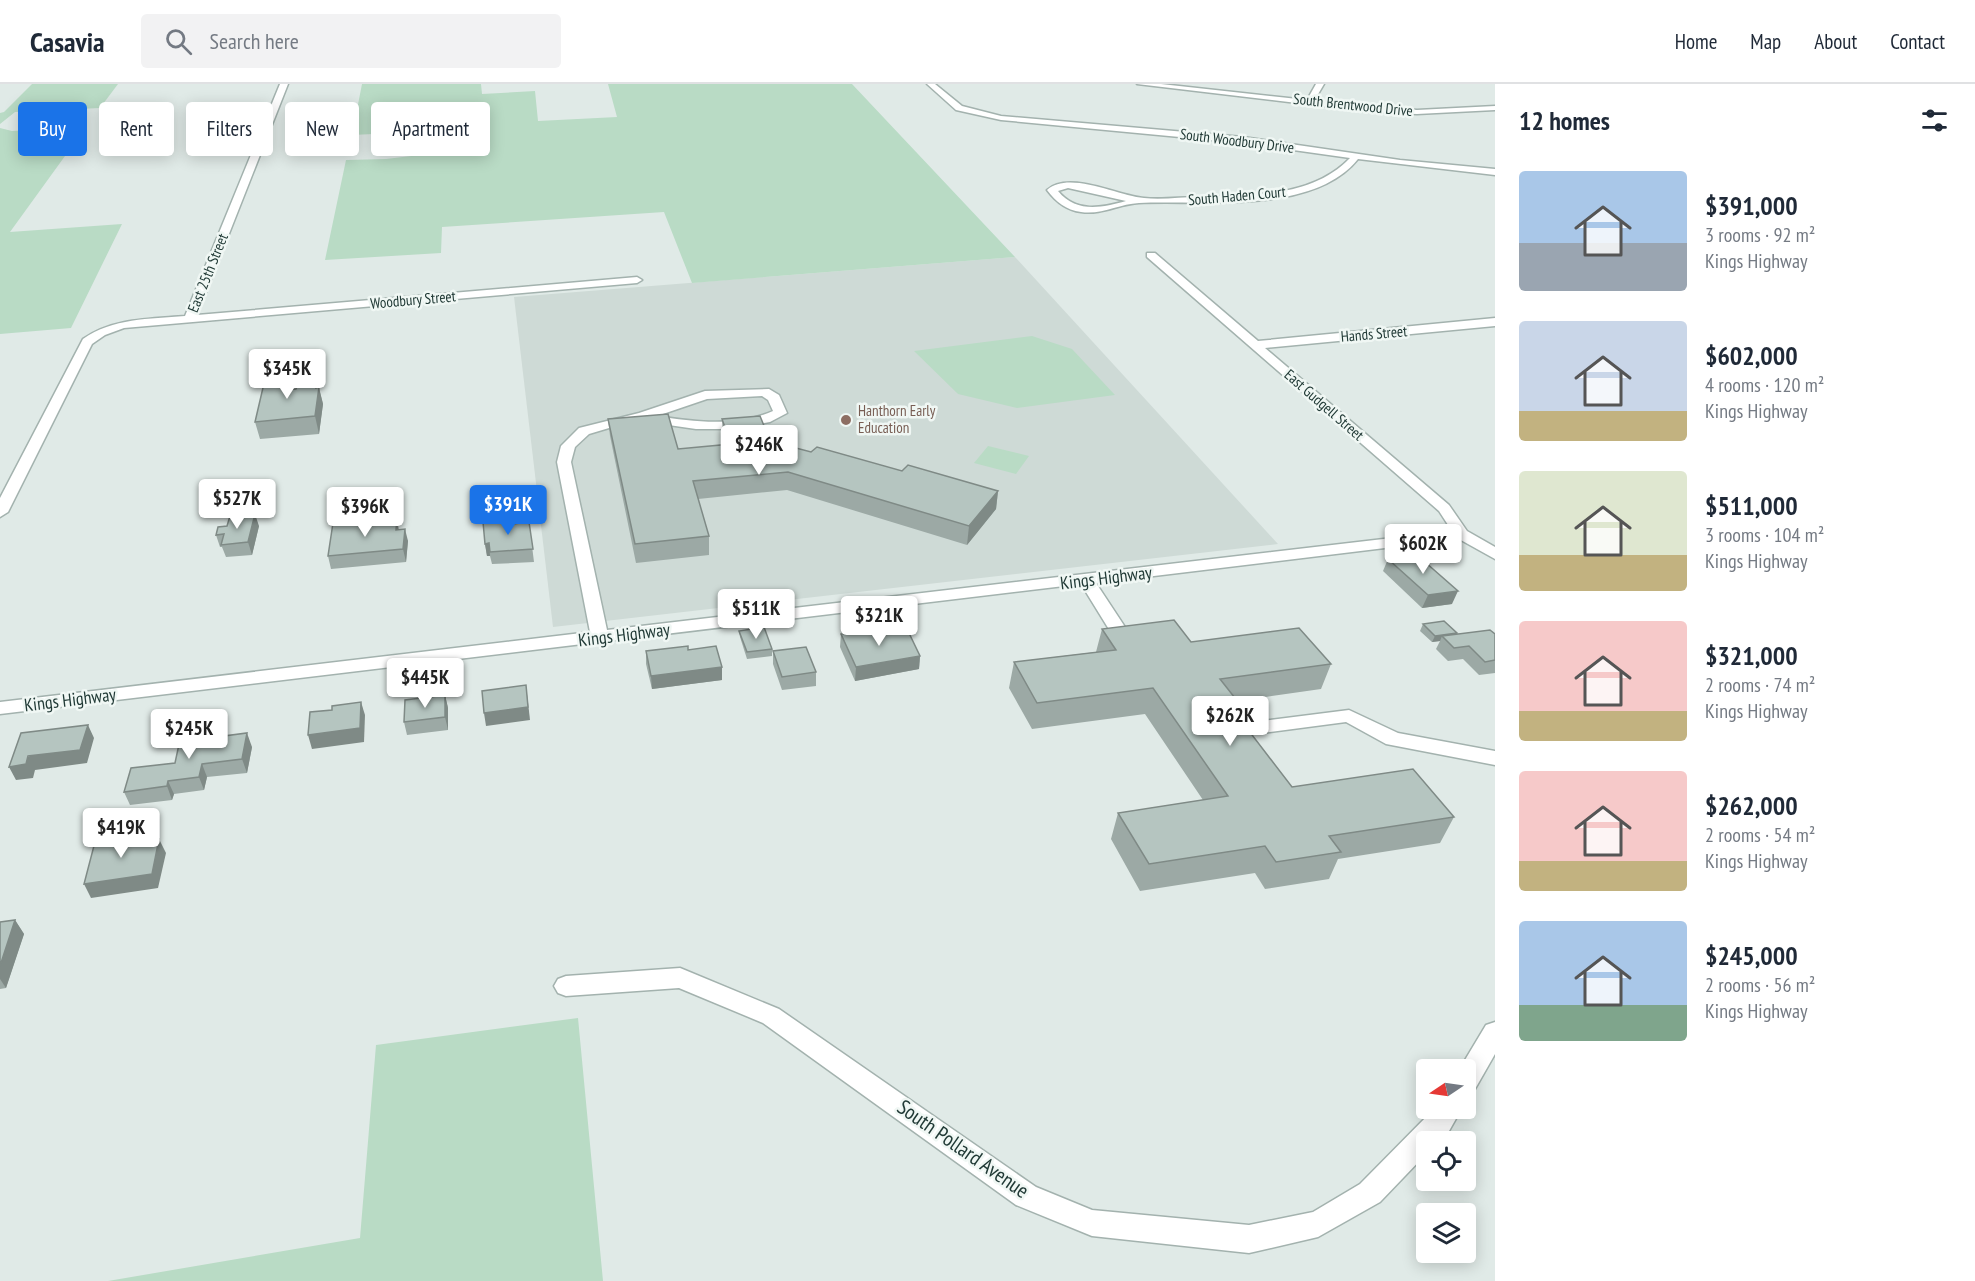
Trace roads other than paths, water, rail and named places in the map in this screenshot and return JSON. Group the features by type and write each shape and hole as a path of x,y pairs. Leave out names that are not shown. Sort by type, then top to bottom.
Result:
{"street":[{"name":"East 25th Street","path":"0,512 87,342 101,333 123,325 189,320 284,84"},
{"name":"South Woodbury Drive","path":"931,84 946,100 978,114 1243,140 1331,164 1356,156 1460,170 1495,171"},
{"name":"South Brentwood Drive","path":"1141,84 1281,94 1310,102 1372,110 1417,112 1495,108"},
{"path":"1310,102 1320,84"},
{"name":"South Haden Court","path":"1136,201 1074,185 1058,186 1052,190 1067,207 1082,210 1107,208 1136,201 1238,198 1300,190 1331,164 1349,166 1356,156"},
{"name":"East Gudgell Street","path":"1151,255 1444,508 1461,534 1495,554"},
{"name":"Woodbury Street","path":"189,320 637,280"},
{"name":"Hands Street","path":"1254,345 1495,322"},
{"path":"600,637 564,462 568,446 584,431 617,421 641,417 705,395 764,392 774,398 780,413 767,420 704,426 641,417"},
{"name":"Kings Highway","path":"0,708 1461,534"},
{"path":"1086,580 1116,627"},
{"path":"1262,727 1349,716 1394,739 1495,758"},
{"name":"South Pollard Avenue","path":"566,986 680,978 771,1016 1026,1196 1092,1223 1249,1239 1318,1224 1370,1193 1442,1119"},
{"path":"1476,1064 1495,1032"}],"place":[{"name":"Hanthorn Early Education","path":"846,420"}]}
